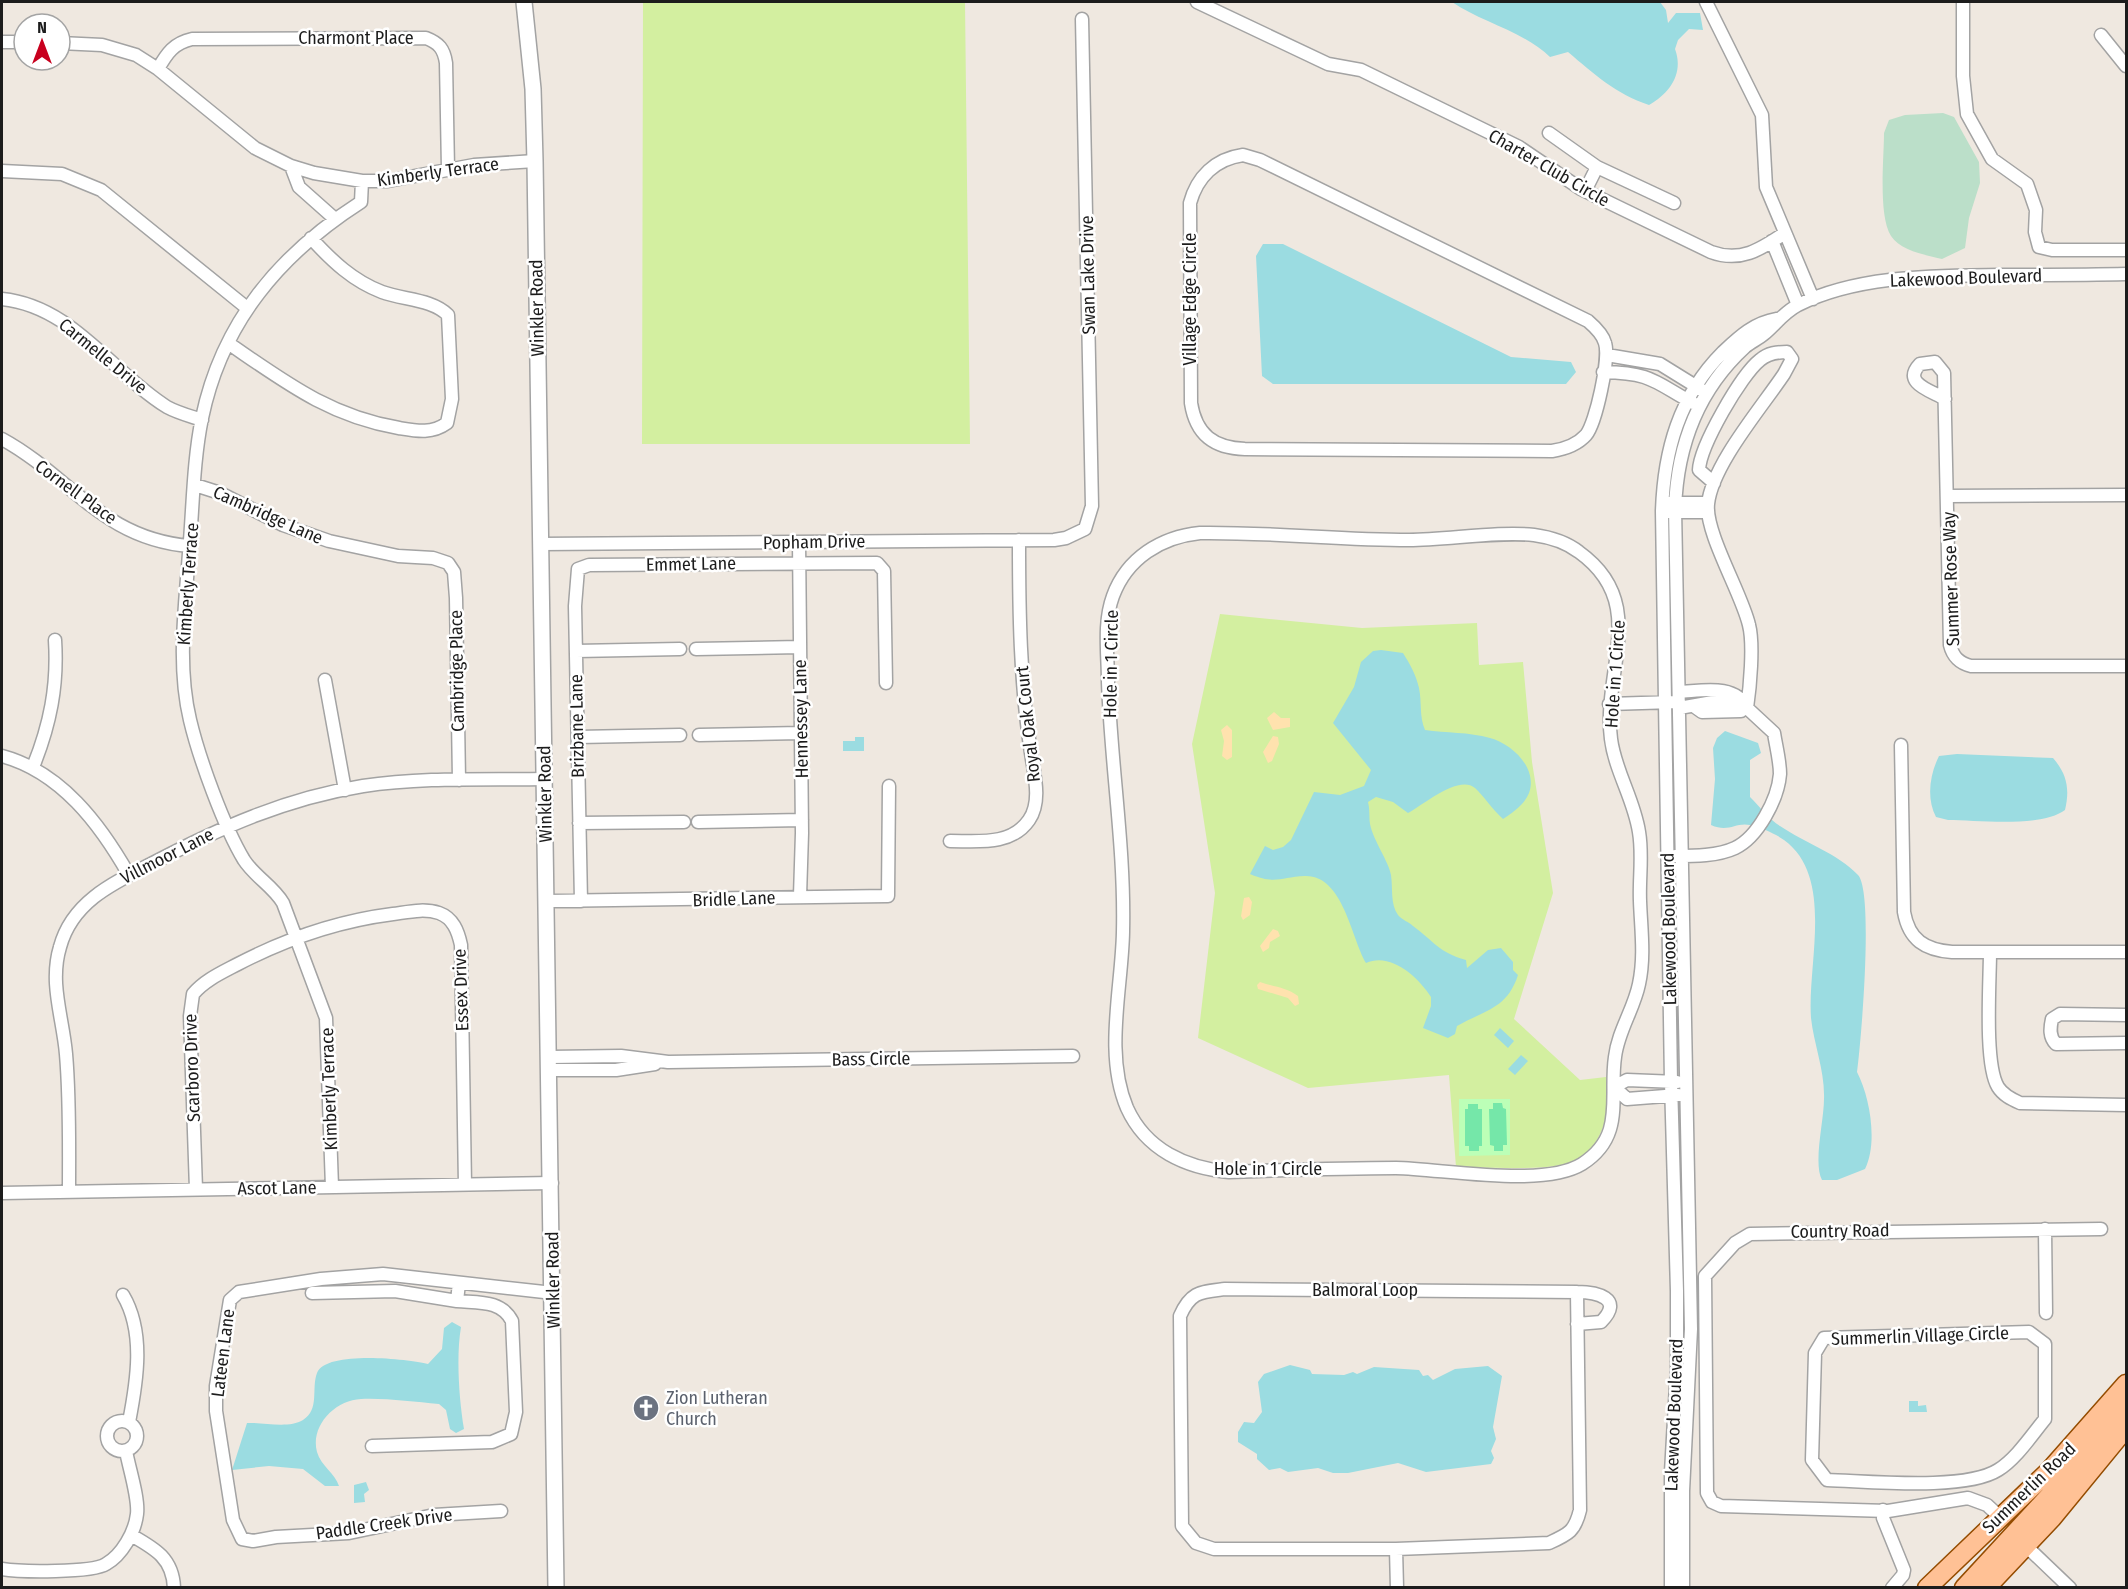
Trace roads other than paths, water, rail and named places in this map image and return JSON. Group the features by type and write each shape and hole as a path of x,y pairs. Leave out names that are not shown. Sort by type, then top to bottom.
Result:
{"main road":[{"name":"Summerlin Road","path":"1927,1587 2069,1450 2127,1384"},
{"path":"1964,1587 2049,1496 2127,1406"},
{"name":"Summerlin Road","path":"1986,1587 2026,1546 2127,1428"}],"street":[{"name":"Winkler Road","path":"524,2 533,89 535,161 552,1184 556,1587"},
{"name":"Charter Club Circle","path":"1197,2 1328,64 1361,70 1519,147 1585,191 1721,256 1744,256 1785,233"},
{"path":"1706,2 1762,115 1766,187 1814,299"},
{"path":"1963,2 1963,76 1967,114 1992,159 2009,174 2027,184 2036,210 2035,232 2039,247 2052,250 2127,250"},
{"name":"Swan Lake Drive","path":"1083,19 1092,506 1085,529"},
{"path":"2101,35 2127,66"},
{"name":"Charmont Place","path":"158,69 171,48 180,42 192,39 426,38 437,43 444,52 446,63 448,169"},
{"path":"72,43 114,47 136,55 158,69 255,148 291,166 314,173 362,181"},
{"path":"1550,133 1597,167 1674,203"},
{"name":"Village Edge Circle","path":"1243,155 1260,160 1574,312 1598,331 1605,342 1607,355 1593,424 1586,435 1564,449 1245,449 1219,445 1209,440 1197,425 1191,403 1190,202 1193,192 1204,174 1225,160 1243,155"},
{"name":"Kimberly Terrace","path":"332,1187 326,1018 297,936 277,892 250,868 228,825 197,744 186,698 183,647 202,420 216,370 247,308 275,272 311,238 334,219 361,202 362,181 416,178 448,169 535,161"},
{"path":"291,166 299,187 334,219"},
{"path":"1585,191 1597,167"},
{"path":"2,171 62,174 101,190 247,308"},
{"path":"228,343 301,393 349,415 415,430 438,430 447,423 452,399 448,315 440,306 393,296 369,286 338,266 311,238"},
{"path":"1772,241 1798,305"},
{"name":"Lakewood Boulevard","path":"1671,1587 1671,1472 1677,1329 1662,507 1666,459 1676,423 1693,403 1701,389 1745,348 1764,334 1777,319 1798,305 1814,299 1859,286 1911,277 2127,274"},
{"name":"Carmelle Drive","path":"2,299 29,305 60,320 162,403 178,412 202,420"},
{"path":"1714,483 1699,470 1699,459 1710,434 1760,360 1773,353 1787,352 1792,359 1784,374 1718,471 1708,508 1717,539 1750,627 1750,687 1747,708"},
{"path":"1607,355 1660,364 1701,389"},
{"path":"1639,374 1642,360"},
{"path":"1603,372 1639,374 1660,382 1693,403"},
{"name":"Summer Rose Way","path":"1945,399 1950,645 1958,660 1971,666 2127,666"},
{"name":"Lakewood Boulevard","path":"1683,1587 1683,1491 1691,1329 1675,508 1677,470 1693,403"},
{"name":"Cornell Place","path":"2,439 26,455 99,514 155,540 190,546"},
{"name":"Cambridge Lane","path":"195,485 220,493 283,525 329,542 398,556 433,558 448,563"},
{"path":"1948,496 2127,495"},
{"path":"1662,507 1708,508"},
{"name":"Popham Drive","path":"541,544 1019,540 1066,538 1085,529"},
{"name":"Hole in 1 Circle","path":"1188,534 1271,534 1380,540 1443,540 1533,535 1556,540 1578,551 1603,575 1614,596 1621,632 1609,704 1613,751 1639,830 1643,947 1636,998 1615,1052 1614,1087 1614,1117 1598,1150 1580,1165 1557,1172 1488,1174 1399,1168 1230,1172 1186,1164 1155,1145 1128,1108 1118,1063 1123,885 1110,731 1109,611 1122,578 1144,554 1164,542 1188,534"},
{"name":"Royal Oak Court","path":"950,841 1004,839 1023,827 1035,808 1036,786 1021,681 1019,540"},
{"name":"Hennessey Lane","path":"799,542 802,820 800,896"},
{"name":"Cambridge Place","path":"448,563 454,572 456,598 459,780"},
{"name":"Emmet Lane","path":"595,565 877,563 884,571 886,682"},
{"name":"Brizbane Lane","path":"581,901 576,651 578,569 595,565"},
{"path":"33,767 49,722 55,694 55,640"},
{"path":"696,649 800,647"},
{"path":"576,651 680,649"},
{"path":"325,681 345,790"},
{"path":"1609,704 1699,701 1727,691 1743,699 1747,708 1774,733 1780,775 1770,808 1753,832 1736,848 1710,854 1668,856"},
{"path":"1699,701 1702,712 1737,711 1747,708"},
{"path":"699,735 801,733"},
{"path":"578,737 680,735"},
{"path":"1901,745 1906,923 1919,943 1929,949 1990,952 2127,952"},
{"path":"2,756 33,767 55,782 91,819 115,851 129,875"},
{"name":"Villmoor Lane","path":"69,1191 66,1055 56,988 57,957 64,933 79,911 96,894 228,825 286,804 345,790 392,783 545,779"},
{"name":"Bridle Lane","path":"547,901 888,896 889,786"},
{"path":"698,822 802,820"},
{"path":"579,823 684,822"},
{"name":"Essex Drive","path":"297,936 352,920 417,911 441,914 451,921 458,932 461,945 465,1185"},
{"name":"Scarboro Drive","path":"196,1189 190,1016 193,994 213,977 297,936"},
{"path":"1990,952 1991,1064 1999,1088 2008,1098 2020,1103 2127,1105"},
{"path":"2127,1015 2060,1014 2052,1018 2050,1029 2055,1044 2127,1043"},
{"name":"Bass Circle","path":"550,1064 616,1070 668,1062 1073,1056"},
{"path":"1627,1080 1671,1082 1687,1089 1671,1095 1626,1098 1614,1087 1627,1080"},
{"name":"Ascot Lane","path":"2,1193 552,1184"},
{"path":"2045,1229 2046,1313"},
{"name":"Country Road","path":"2000,1517 1991,1508 1975,1499 1883,1510 1732,1507 1720,1506 1712,1502 1707,1493 1705,1276 1735,1243 1750,1234 2101,1229"},
{"path":"373,1292 374,1274"},
{"name":"Lateen Lane","path":"267,1538 253,1541 242,1539 236,1530 219,1436 216,1386 230,1300 238,1292 321,1279 374,1274 410,1275 459,1283 553,1293"},
{"path":"457,1300 459,1283"},
{"name":"Balmoral Loop","path":"1225,1289 1577,1292 1580,1510 1576,1526 1564,1536 1549,1543 1396,1549 1214,1549 1196,1543 1182,1526 1180,1316 1186,1302 1199,1292 1225,1289"},
{"path":"312,1293 396,1291 500,1305 507,1311 512,1321 516,1412 511,1434 492,1442 372,1446"},
{"path":"1577,1292 1598,1293 1604,1296 1609,1305 1607,1315 1601,1322 1577,1324"},
{"path":"123,1295 133,1311 136,1324 136,1388 129,1422"},
{"path":"1677,1329 1704,1329"},
{"name":"Summerlin Village Circle","path":"2029,1332 2045,1344 2044,1419 2028,1440 1998,1470 1963,1480 1928,1482 1827,1480 1820,1472 1812,1460 1815,1353 1824,1338 2029,1332"},
{"path":"129,1422 136,1429 137,1441 126,1451 111,1447 107,1437 114,1423 129,1422"},
{"path":"2,1569 79,1570 105,1565 118,1555 131,1535 137,1513 126,1451"},
{"path":"1928,1482 1929,1503"},
{"path":"1883,1510 1883,1518 1904,1570 1903,1575 1892,1587"},
{"name":"Paddle Creek Drive","path":"267,1538 349,1533 434,1515 501,1511"},
{"path":"131,1535 161,1553 170,1567 174,1587"},
{"path":"2026,1546 2070,1587"},
{"path":"1396,1549 1397,1587"}],"water":[{"path":"1452,2 1660,2 1666,10 1668,23 1676,13 1700,13 1703,30 1689,29 1678,40 1675,49 1678,66 1673,82 1663,95 1649,105 1626,95 1596,76 1568,52 1550,57 1540,48 1516,34"},
{"path":"1263,244 1283,244 1511,357 1571,362 1576,372 1566,384 1273,384 1262,376 1256,256"},
{"path":"1373,651 1403,653 1410,665 1419,688 1425,730 1474,735 1498,741 1521,758 1530,775 1531,784 1527,797 1518,808 1503,819 1475,788 1468,785 1460,785 1441,792 1408,813 1393,802 1376,797 1368,802 1374,837 1390,870 1393,901 1398,915 1443,950 1466,960 1467,968 1488,950 1501,948 1513,962 1513,970 1518,975 1508,995 1501,1002 1457,1026 1455,1034 1448,1038 1423,1028 1431,1006 1431,997 1419,982 1403,968 1394,964 1375,960 1366,963 1344,909 1328,886 1318,878 1305,876 1272,880 1250,874 1265,846 1273,850 1283,847 1291,840 1314,792 1340,795 1364,786 1371,770 1333,723 1354,687 1361,662"},
{"path":"1725,731 1758,743 1761,753 1750,760 1750,797 1776,823 1850,867 1858,875 1863,887 1865,969 1857,1072 1869,1107 1871,1146 1865,1169 1837,1180 1822,1180 1819,1163 1824,1089 1811,1018 1815,923 1814,898 1809,876 1800,856 1784,840 1772,833 1745,824 1727,828 1711,825 1715,779 1713,748 1717,738"},
{"path":"855,737 864,737 864,751 843,751 843,741 855,741"},
{"path":"1957,754 2053,758 2066,782 2065,810 2054,816 2025,821 1991,822 1948,820 1936,817 1930,794 1933,770 1939,756"},
{"path":"1500,1028 1514,1041 1508,1048 1494,1035"},
{"path":"1521,1055 1528,1061 1515,1075 1508,1069"},
{"path":"452,1322 461,1327 459,1378 464,1429 456,1433 450,1429 446,1410 439,1404 381,1399 351,1400 334,1409 321,1424 317,1433 319,1457 339,1486 325,1486 303,1469 269,1466 232,1470 247,1423 290,1424 303,1420 308,1415 313,1405 315,1379 324,1366 335,1361 368,1358 428,1364 442,1349 444,1328"},
{"path":"1290,1365 1310,1370 1312,1374 1344,1375 1353,1372 1357,1374 1374,1367 1419,1370 1423,1376 1428,1375 1433,1380 1455,1369 1488,1366 1502,1376 1493,1427 1496,1439 1491,1451 1494,1458 1491,1464 1426,1472 1398,1463 1348,1473 1333,1473 1318,1468 1288,1472 1280,1468 1269,1470 1257,1459 1257,1454 1238,1442 1238,1432 1244,1422 1254,1423 1262,1412 1258,1382 1264,1374"},
{"path":"1909,1401 1918,1401 1918,1406 1926,1405 1927,1412 1909,1412"},
{"path":"366,1482 369,1490 364,1494 365,1502 354,1503 354,1485"}],"place":[{"name":"Zion Lutheran Church","path":"646,1408"}]}
